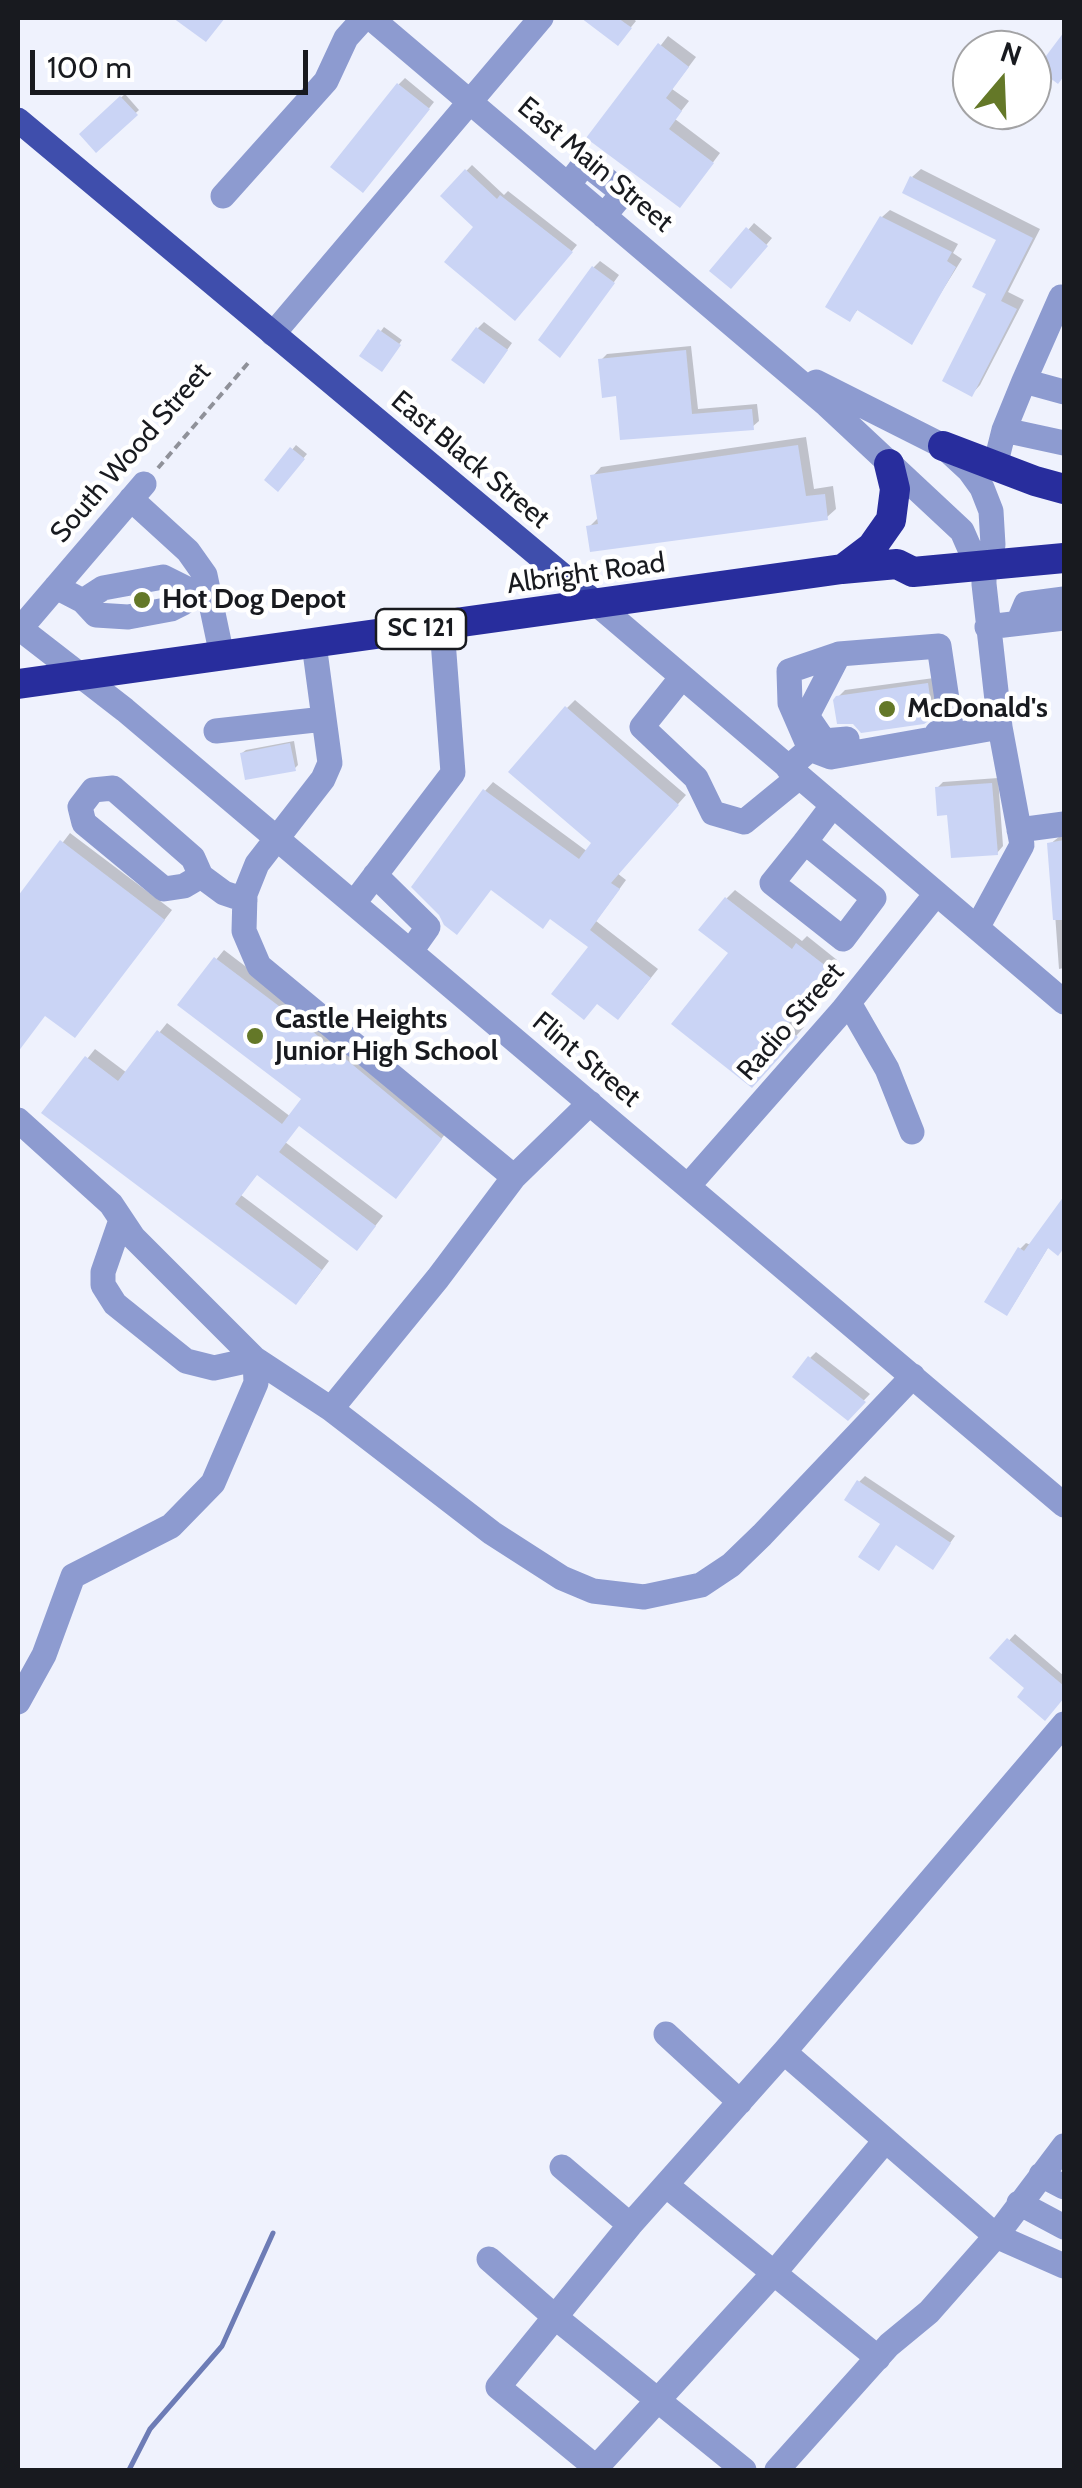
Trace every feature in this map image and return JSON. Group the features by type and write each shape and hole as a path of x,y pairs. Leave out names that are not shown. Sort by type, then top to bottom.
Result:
{"highway":[{"path":"943,446 1064,488"},
{"path":"842,569 872,547 891,520 895,489 889,464"},
{"path":"982,552 1064,538"},
{"name":"Albright Road","path":"18,684 842,569 897,564 913,572 982,552"},
{"path":"982,552 1064,558"}],"main road":[{"name":"East Black Street","path":"18,120 598,606"}],"street":[{"name":"East Main Street","path":"367,18 777,362 982,552"},
{"path":"223,196 326,81 346,38 367,18"},
{"path":"273,334 541,18"},
{"path":"995,466 1024,380 1061,297 1064,298"},
{"name":"East Main Street","path":"777,362 943,446 969,470 991,511 982,552"},
{"path":"1024,380 1064,392"},
{"path":"1004,430 1064,443"},
{"path":"56,587 83,601 96,615 128,617 171,609 198,588 206,574 137,492"},
{"name":"South Wood Street","path":"19,628 137,492"},
{"path":"977,928 1022,846 1000,726 982,552"},
{"path":"198,588 222,656"},
{"path":"1018,623 1026,604 1064,600"},
{"name":"East Black Street","path":"598,606 1064,1002"},
{"path":"987,627 1064,618"},
{"path":"354,903 453,772 442,626"},
{"name":"Flint Street","path":"19,628 125,710 1064,1505"},
{"path":"314,644 330,764 323,779 256,864 245,900 244,931 258,966 514,1177"},
{"path":"952,733 939,646 839,654 789,671 790,703 810,750 831,757 1000,726"},
{"path":"839,654 808,716 824,741 952,733"},
{"path":"682,677 642,727 696,778 713,813 744,822 794,772 810,750"},
{"path":"216,732 324,719"},
{"path":"201,876 184,886 164,889 84,824 80,808 92,790 114,788 192,858 201,876 224,893 245,900"},
{"path":"804,842 832,806"},
{"path":"1018,830 1064,824"},
{"path":"375,875 428,927 411,952"},
{"name":"Radio Street","path":"688,1186 849,1003 936,894"},
{"path":"849,1003 887,1069 912,1132"},
{"path":"332,1409 514,1177 590,1102"},
{"path":"18,1120 111,1204 133,1237 255,1359 332,1409 492,1533 562,1578 593,1591 644,1597 701,1586 731,1565 913,1376"},
{"path":"121,1220 103,1272 103,1285 115,1304 186,1362 214,1368 255,1359"},
{"path":"18,1702 44,1655 72,1576 172,1526 214,1483 256,1383 255,1359"},
{"path":"884,2141 774,2272 596,2470 498,2387 630,2225 784,2052 1064,1724"},
{"path":"666,2034 740,2102"},
{"path":"784,2052 996,2236 1064,2266"},
{"path":"778,2470 878,2358 929,2312 996,2236 1064,2147"},
{"path":"562,2168 630,2225"},
{"path":"1041,2175 1064,2188"},
{"path":"666,2184 878,2358"},
{"path":"1019,2203 1064,2228"},
{"path":"489,2259 555,2318 744,2470"}],"path":[{"name":"South Wood Street","path":"137,492 249,362"}],"building":[{"path":"173,18 225,18 206,42"},
{"path":"581,18 618,18 632,28 618,46"},
{"path":"1064,32 1064,76 1058,84 1052,79 1052,48"},
{"path":"658,43 689,67 666,98 682,111 669,129 714,163 680,208 586,138"},
{"path":"397,83 430,109 363,193 330,167"},
{"path":"120,96 138,115 96,153 79,134"},
{"path":"465,169 497,199 500,195 573,252 515,321 444,262 473,227 440,196"},
{"path":"910,176 1033,238 1001,301 1017,309 972,397 942,381 986,294 972,287 996,240 902,193"},
{"path":"880,216 952,252 947,261 956,267 912,345 857,310 850,322 825,307"},
{"path":"746,227 768,246 731,289 709,271"},
{"path":"592,266 615,283 560,358 538,340"},
{"path":"476,327 508,350 484,384 451,360"},
{"path":"378,329 401,345 382,372 359,356"},
{"path":"686,350 692,414 752,409 754,430 620,440 616,396 602,398 598,359"},
{"path":"798,445 806,496 825,494 828,520 590,552 586,526 598,524 590,475"},
{"path":"290,447 305,459 278,492 264,480"},
{"name":"McDonald's","path":"928,683 933,718 924,724 861,733 853,724 837,724 833,700 836,696"},
{"path":"565,706 679,805 611,883 620,889 590,930 651,978 618,1020 597,1004 584,1020 551,994 588,947 550,919 543,929 491,890 457,935 411,887 483,789 579,859 591,843 508,772"},
{"path":"290,743 296,771 245,780 240,753"},
{"path":"992,783 998,855 951,858 947,815 937,816 935,787"},
{"path":"60,840 165,920 75,1038 45,1016 18,1052 18,896"},
{"path":"1064,840 1064,920 1053,920 1047,843"},
{"path":"725,897 792,949 796,943 831,970 786,1027 798,1037 752,1088 671,1024 728,953 698,930"},
{"path":"214,957 312,1031 442,1139 396,1199 299,1126 279,1152 376,1226 357,1251 257,1175 235,1204 322,1270 296,1305 41,1113 85,1056 118,1081 157,1030 282,1124 301,1099 177,1005"},
{"path":"1064,1196 1064,1248 1058,1256 1048,1248 1007,1316 984,1302 1018,1247 1024,1251"},
{"path":"808,1356 866,1402 848,1421 792,1377"},
{"path":"857,1480 951,1543 933,1570 896,1545 879,1571 858,1557 880,1524 844,1500"},
{"path":"1007,1638 1064,1686 1064,1698 1045,1721 1017,1697 1024,1688 989,1658"}],"waterway":[{"path":"129,2470 150,2429 222,2346 273,2233"}],"place":[{"name":"Hot Dog Depot","path":"142,600"},
{"name":"McDonald's","path":"887,709"},
{"name":"Castle Heights Junior High School","path":"255,1036"}]}
